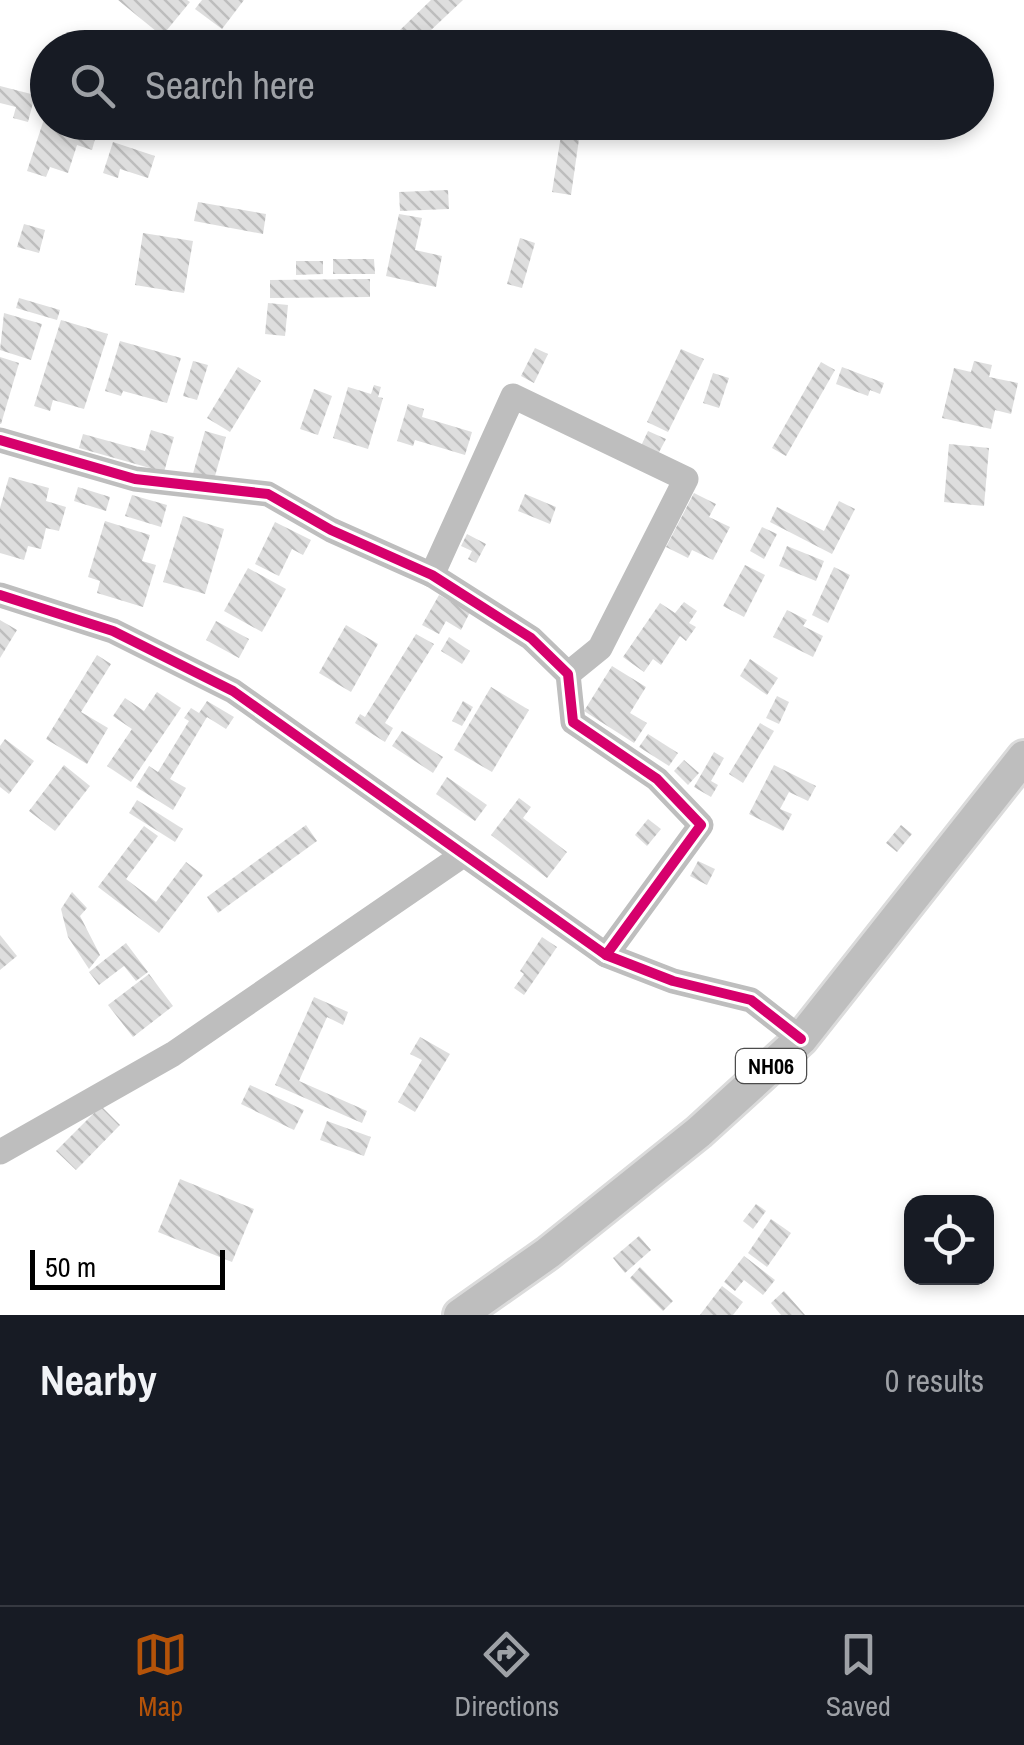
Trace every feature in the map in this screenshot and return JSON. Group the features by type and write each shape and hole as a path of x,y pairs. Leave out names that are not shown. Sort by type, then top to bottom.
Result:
{"main road":[{"name":"NH06","path":"460,1315 548,1253 699,1132 801,1038 1024,757"}],"street":[{"path":"432,575 513,396 686,479 600,648 568,674"},
{"path":"0,440 135,479 268,494 331,530 432,575 532,638 568,674 573,722 657,778 701,825 606,955"},
{"path":"0,595 113,631 233,691 606,955 673,982 751,1000 801,1038"},
{"path":"0,1152 173,1054 463,856"}],"building":[{"path":"118,0 190,2 167,30 155,30"},
{"path":"202,0 244,0 222,29 195,9"},
{"path":"431,0 463,0 431,30 400,30"},
{"path":"0,86 30,94 28,122 13,118 16,107 0,103"},
{"path":"37,140 95,140 92,150 77,145 68,173 50,167 46,177 27,171"},
{"path":"560,140 579,140 571,195 552,192"},
{"path":"113,142 155,156 148,178 120,169 118,178 103,173"},
{"path":"448,190 449,209 400,211 399,192"},
{"path":"198,202 266,214 263,234 194,221"},
{"path":"399,214 422,218 415,250 442,256 436,287 386,276"},
{"path":"24,224 45,230 39,253 17,247"},
{"path":"143,233 193,241 184,293 135,285"},
{"path":"520,238 535,243 522,288 507,284"},
{"path":"333,259 374,259 375,274 333,274"},
{"path":"296,261 323,261 323,274 296,275"},
{"path":"370,279 370,297 270,298 270,280"},
{"path":"19,298 60,310 57,320 16,308"},
{"path":"268,303 288,305 285,336 265,334"},
{"path":"4,313 42,324 31,360 0,350"},
{"path":"61,320 108,334 84,409 53,400 50,411 34,406"},
{"path":"120,341 181,358 167,403 123,391 121,396 105,391"},
{"path":"535,348 548,354 534,383 521,376"},
{"path":"681,349 704,359 668,432 647,422"},
{"path":"0,357 19,363 1,424 0,424"},
{"path":"193,361 208,365 197,400 183,396"},
{"path":"974,361 992,365 989,377 1018,383 1011,414 995,410 991,429 942,418 954,368 971,372"},
{"path":"821,362 835,370 786,456 772,448"},
{"path":"238,367 261,381 230,432 207,418"},
{"path":"842,367 884,383 880,394 870,390 868,396 836,384"},
{"path":"713,373 729,378 719,408 703,403"},
{"path":"374,385 381,387 378,397 383,398 368,449 333,438 348,387 371,394"},
{"path":"314,389 332,396 318,435 300,429"},
{"path":"408,404 424,409 422,417 472,432 465,455 415,440 413,446 397,441"},
{"path":"151,430 174,437 164,472 79,448 83,434 145,451"},
{"path":"205,431 226,437 213,483 192,477"},
{"path":"648,431 666,439 658,454 641,446"},
{"path":"949,444 989,448 984,506 944,502"},
{"path":"9,477 49,488 46,501 66,507 59,531 46,528 41,549 28,546 24,560 0,553 0,508"},
{"path":"78,487 110,497 106,511 74,501"},
{"path":"694,493 716,504 709,517 730,527 713,560 692,550 688,558 666,547"},
{"path":"525,494 556,507 550,524 518,511"},
{"path":"132,495 167,505 161,527 125,516"},
{"path":"839,501 855,509 832,554 770,522 777,507 824,531"},
{"path":"183,516 224,529 205,594 163,582"},
{"path":"105,521 150,535 142,561 156,565 143,607 97,593 100,581 88,577"},
{"path":"275,522 311,540 303,555 292,549 279,576 255,564"},
{"path":"762,527 777,534 764,559 750,551"},
{"path":"467,534 486,544 476,563 468,559 472,551 461,546"},
{"path":"787,546 824,561 816,581 779,566"},
{"path":"745,565 765,575 744,617 723,606"},
{"path":"834,567 850,575 828,623 812,615"},
{"path":"248,568 286,589 262,632 224,611"},
{"path":"439,595 470,612 461,630 446,621 439,634 422,625"},
{"path":"684,602 697,611 689,623 696,627 686,641 680,636 661,665 653,659 644,672 623,657 660,603 675,613"},
{"path":"787,610 807,620 803,626 823,636 813,657 773,637"},
{"path":"0,620 17,630 0,658"},
{"path":"216,621 249,639 239,658 206,640"},
{"path":"346,625 378,644 351,692 319,673"},
{"path":"416,634 434,644 385,723 393,728 385,742 355,723 360,714 365,717"},
{"path":"449,637 470,651 462,664 441,651"},
{"path":"97,655 111,664 81,712 108,728 87,764 46,739"},
{"path":"750,659 778,678 767,695 740,676"},
{"path":"612,666 646,687 630,713 647,723 634,743 584,711"},
{"path":"491,687 529,710 492,772 454,750"},
{"path":"157,692 181,708 131,782 107,766 132,729 113,716 125,698 144,711"},
{"path":"777,696 789,702 779,724 766,718"},
{"path":"207,701 234,717 226,729 207,717 170,779 186,788 173,810 136,787 149,766 158,772 189,721 184,718 191,708 199,713"},
{"path":"463,701 473,707 462,726 452,721"},
{"path":"760,723 774,731 743,783 729,774"},
{"path":"402,731 443,757 433,773 392,746"},
{"path":"648,734 678,753 669,766 639,747"},
{"path":"5,739 34,761 9,794 0,787 0,746"},
{"path":"714,752 724,758 711,781 718,785 711,797 694,787"},
{"path":"684,760 699,773 688,785 674,771"},
{"path":"64,765 90,786 55,831 29,811"},
{"path":"774,765 816,786 808,801 789,792 780,809 792,814 783,831 749,814"},
{"path":"447,777 487,805 475,821 436,794"},
{"path":"519,798 531,807 523,818 567,852 547,878 491,835"},
{"path":"137,800 183,829 175,842 129,813"},
{"path":"648,819 661,829 647,846 635,835"},
{"path":"306,825 317,841 218,913 207,897"},
{"path":"901,825 912,834 897,852 886,843"},
{"path":"144,826 158,836 126,879 156,902 186,862 203,875 159,933 98,887"},
{"path":"698,861 715,869 707,885 690,876"},
{"path":"72,892 87,908 80,916 100,955 89,969 68,937 61,909"},
{"path":"0,935 17,956 0,970"},
{"path":"542,937 557,947 524,995 514,988"},
{"path":"126,943 148,972 136,981 124,966 99,985 89,972"},
{"path":"149,974 173,1006 133,1037 108,1005"},
{"path":"314,997 348,1012 343,1025 327,1017 299,1081 367,1111 362,1123 275,1085"},
{"path":"420,1037 450,1054 415,1112 398,1102 422,1060 410,1054"},
{"path":"250,1085 304,1110 294,1130 241,1104"},
{"path":"101,1106 120,1125 76,1170 56,1151"},
{"path":"327,1121 371,1137 364,1156 320,1140"},
{"path":"180,1179 254,1209 232,1262 158,1232"},
{"path":"756,1204 766,1211 753,1229 743,1221"},
{"path":"771,1219 791,1233 767,1267 748,1253"},
{"path":"639,1236 651,1250 625,1273 613,1258"},
{"path":"744,1256 775,1280 763,1295 744,1280 735,1291 724,1282"},
{"path":"640,1267 673,1301 663,1311 630,1278"},
{"path":"722,1286 743,1302 733,1315 700,1315"},
{"path":"784,1291 805,1315 781,1315 771,1303"}],"cycle path":[{"path":"0,440 135,479 268,494 331,530 432,575 531,638 568,674 573,722 657,779 701,825 606,955"},
{"path":"0,595 113,631 233,691 606,955 673,981 751,1000 801,1039"}]}
